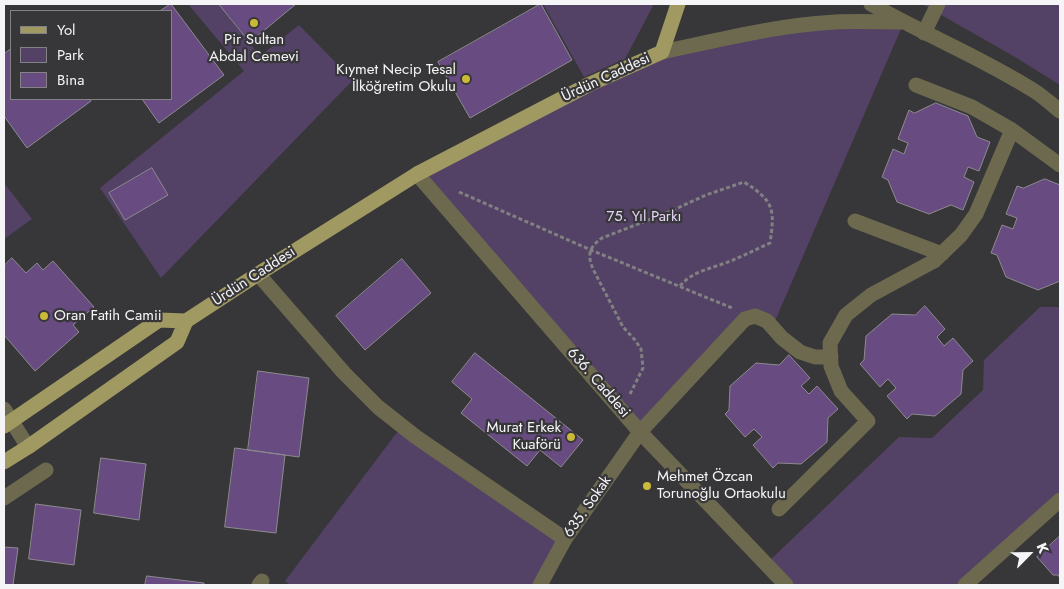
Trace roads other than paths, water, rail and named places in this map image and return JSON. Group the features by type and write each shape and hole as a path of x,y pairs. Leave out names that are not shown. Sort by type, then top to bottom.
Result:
{"main road":[{"path":"662,52 678,4"},
{"name":"Ürdün Caddesi","path":"186,321 417,174 590,84 662,52"},
{"path":"4,462 177,342 186,321 159,320 6,419"}],"street":[{"path":"871,4 904,22"},
{"path":"924,33 938,4"},
{"name":"Ürdün Caddesi","path":"662,52 789,27 835,22 904,22 961,49 1038,93 1060,112"},
{"path":"916,85 972,107 1012,130 1060,165"},
{"path":"779,509 868,421 841,391 832,366 830,343 846,315 871,295 934,261 961,235 976,214 1012,130"},
{"name":"636. Caddesi","path":"417,174 640,432 786,585"},
{"path":"855,220 942,254"},
{"path":"258,274 344,372 378,407 416,437 565,540"},
{"name":"635. Sokak","path":"540,585 565,540 640,432 745,319 754,316 766,322 800,352 815,357 831,357"},
{"path":"6,419 28,446"},
{"path":"4,498 46,470"},
{"path":"965,585 1060,500"}],"place":[{"name":"Pir Sultan Abdal Cemevi","path":"254,23"},
{"name":"Kıymet Necip Tesal İlköğretim Okulu","path":"466,79"},
{"name":"Oran Fatih Camii","path":"44,316"},
{"name":"Murat Erkek Kuaförü","path":"571,437"},
{"name":"Mehmet Özcan Torunoğlu Ortaokulu","path":"647,486"}],"park label":[{"name":"75. Yıl Parkı","path":"644,217"}]}
